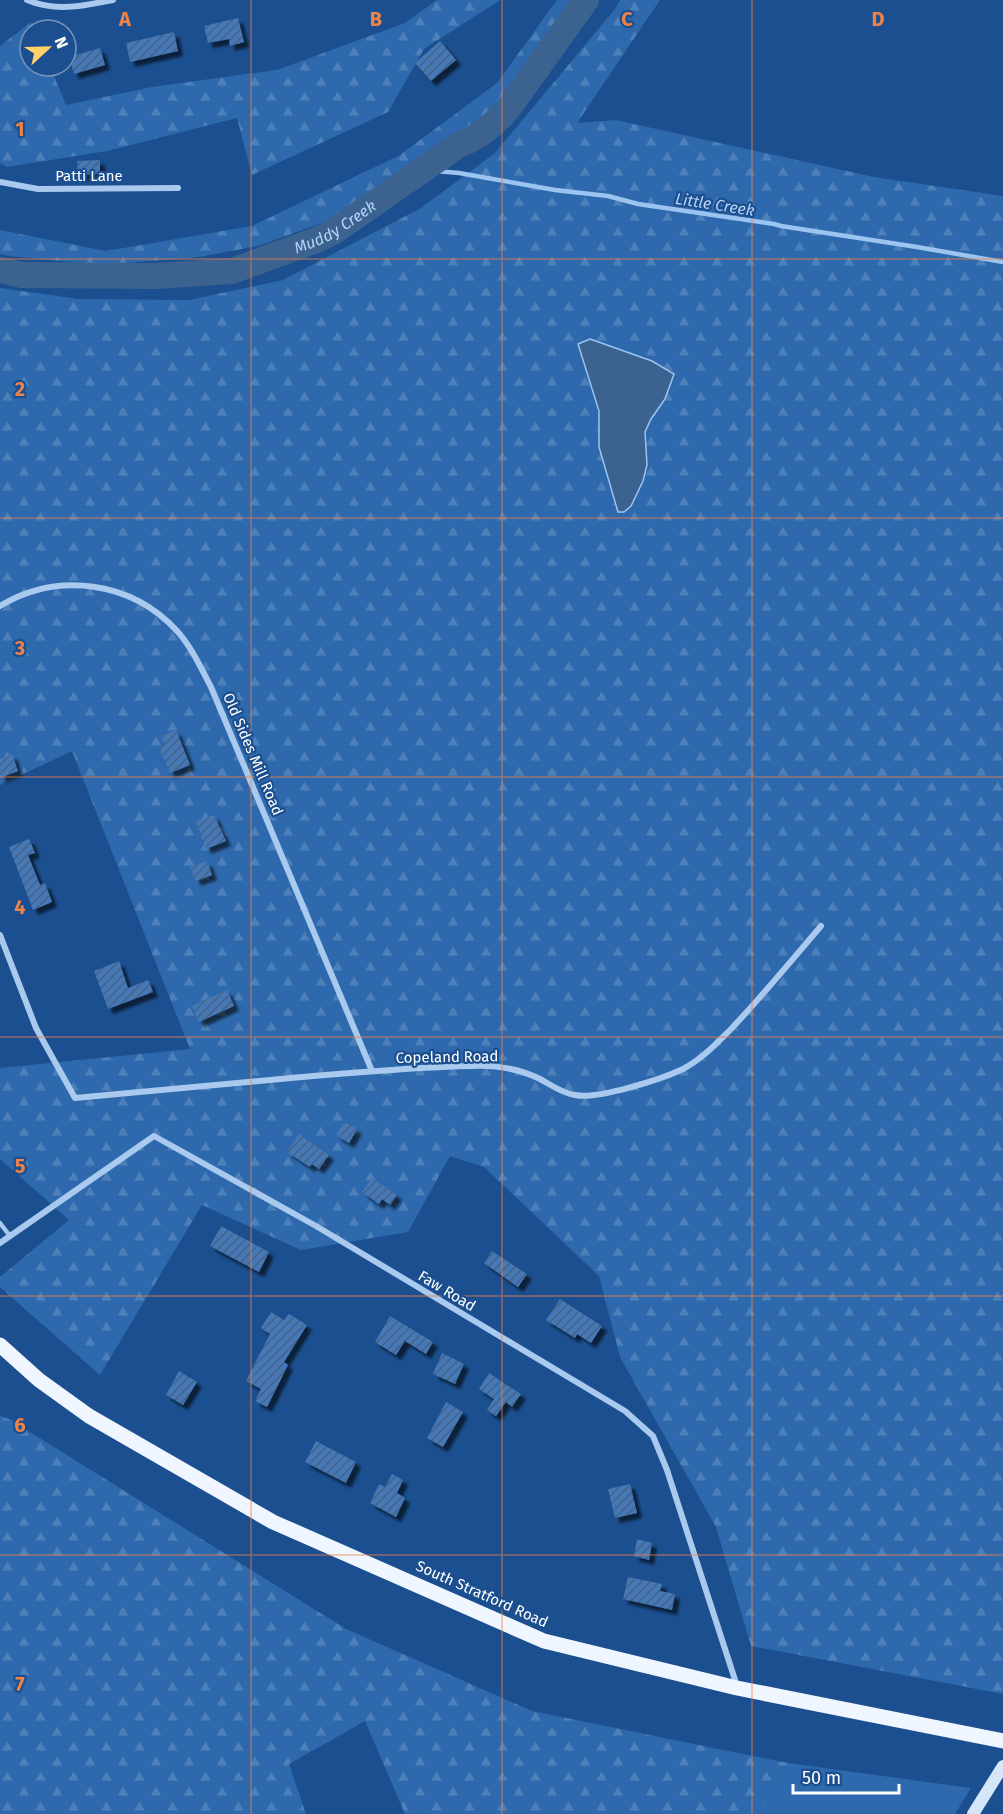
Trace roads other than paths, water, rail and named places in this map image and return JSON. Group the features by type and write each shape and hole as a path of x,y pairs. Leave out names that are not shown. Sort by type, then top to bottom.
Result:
{"main road":[{"name":"South Stratford Road","path":"0,1345 39,1380 89,1416 273,1522 544,1641 737,1688 1003,1741"}],"street":[{"path":"27,0 44,6 63,8 113,0"},
{"name":"Patti Lane","path":"0,183 38,189 178,188"},
{"name":"Old Sides Mill Road","path":"0,606 30,591 49,586 88,585 107,589 143,604 178,632 193,653 211,687 372,1071"},
{"name":"Copeland Road","path":"0,935 36,1028 75,1098 372,1071 498,1066 535,1077 576,1096 589,1096 608,1093 665,1076 694,1063 749,1010 821,926"},
{"name":"Faw Road","path":"0,1243 154,1136 316,1226 625,1411 653,1436 667,1470 737,1688"},
{"path":"974,1814 1003,1766"}],"lane":[{"path":"0,1223 10,1236"}],"waterway":[{"name":"Muddy Creek","path":"0,270 22,275 156,276 232,271 314,241 333,232 497,120 508,109 586,0"},
{"name":"Little Creek","path":"424,170 459,173 555,190 608,196 638,204 1003,262"}]}
